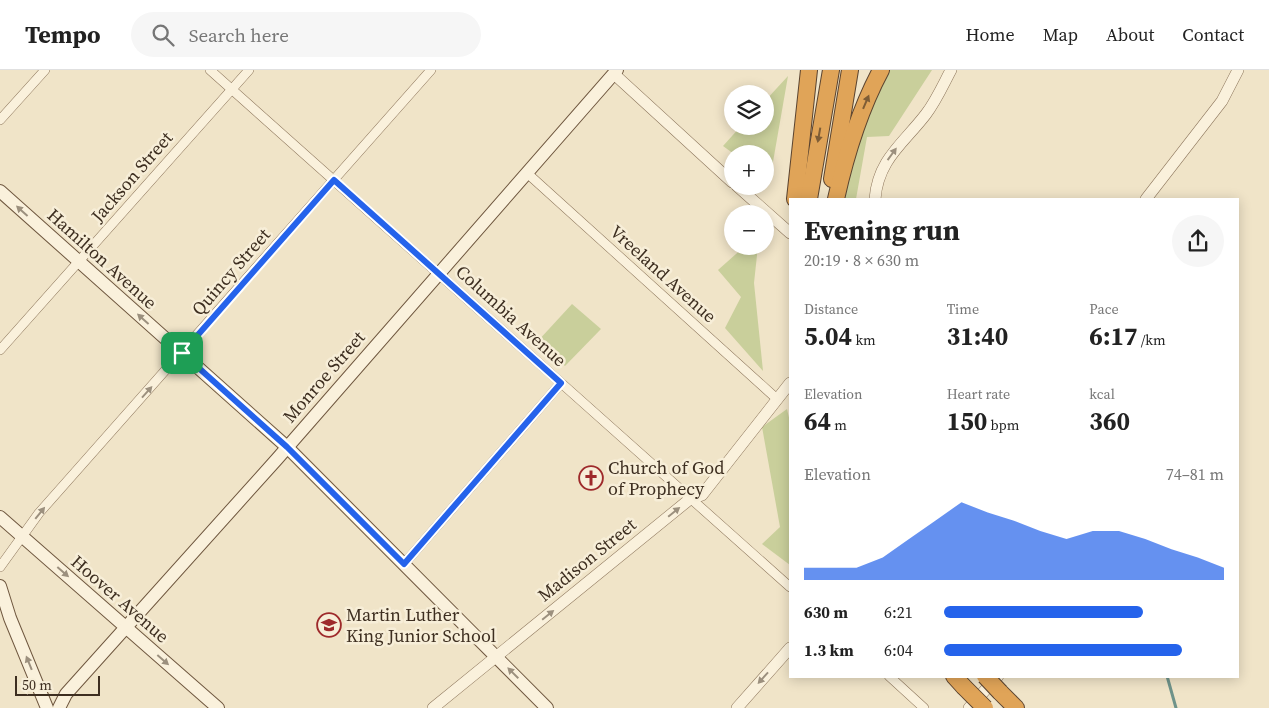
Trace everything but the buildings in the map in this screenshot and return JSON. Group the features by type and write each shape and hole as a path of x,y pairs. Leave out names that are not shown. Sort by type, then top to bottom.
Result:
{"highway":[{"path":"795,198 809,70"},
{"path":"809,198 831,70"},
{"path":"829,198 850,70"},
{"path":"836,198 856,127 881,70"},
{"path":"959,682 985,708"},
{"path":"999,684 1016,708"}],"main road":[{"name":"Monroe Street","path":"59,708 66,694 287,447 527,173 613,71"},
{"name":"Hamilton Avenue","path":"0,191 287,447 547,708"},
{"name":"Hoover Avenue","path":"0,517 218,708"},
{"path":"0,586 47,708"},
{"path":"0,602 19,639"}],"street":[{"path":"0,120 45,70"},
{"name":"Columbia Avenue","path":"210,70 789,586"},
{"name":"Jackson Street","path":"0,350 248,70"},
{"name":"Quincy Street","path":"0,566 39,513 431,70"},
{"path":"875,198 878,181 888,159 928,112 951,70"},
{"path":"1147,198 1222,101 1238,70"},
{"path":"613,71 724,175"},
{"name":"Vreeland Avenue","path":"527,173 777,400"},
{"path":"747,195 789,232"},
{"path":"404,564 561,383"},
{"name":"Madison Street","path":"432,708 690,499 702,495 789,384"},
{"path":"737,708 789,649"},
{"path":"891,678 924,708"},
{"path":"970,708 999,684"}],"green space":[{"path":"889,70 932,70 889,136 867,137 856,198 841,198 856,137"},
{"path":"788,76 774,156 774,145 723,146 733,135 774,135 774,91"},
{"path":"735,255 757,255 754,283 763,371 725,328 741,297 718,270"},
{"path":"572,304 601,329 565,366 537,342"},
{"path":"787,409 789,418 789,564 762,544 780,527 762,427"}],"waterway":[{"path":"1168,678 1176,708"}],"place":[{"name":"Church of God of Prophecy","path":"591,478"},
{"name":"Martin Luther King Junior School","path":"329,625"}],"route":[{"path":"334,180 561,383 404,564 287,447 182,353 334,180"}]}
